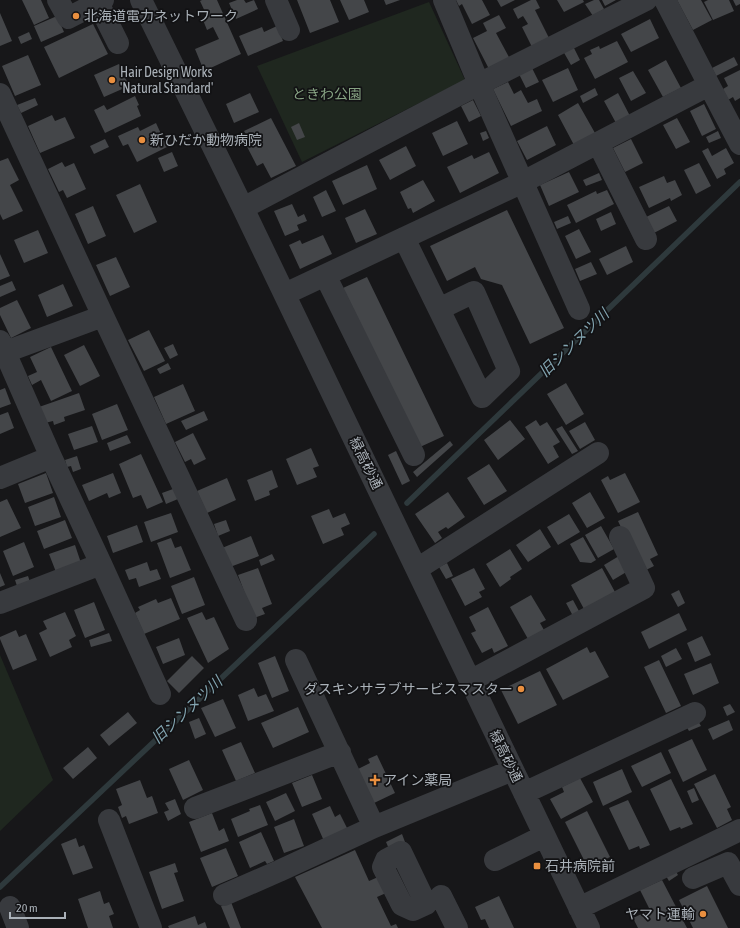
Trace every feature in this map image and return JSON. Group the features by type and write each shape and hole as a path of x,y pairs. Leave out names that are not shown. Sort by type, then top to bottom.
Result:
{"street":[{"path":"58,0 68,18 101,1 118,43"},
{"name":"緑高砂通","path":"141,0 285,294 589,928"},
{"path":"276,0 289,30"},
{"path":"444,0 479,84 578,309"},
{"path":"243,208 479,84 646,0"},
{"path":"665,0 740,144"},
{"path":"285,294 522,182 709,85"},
{"path":"0,94 246,620"},
{"path":"598,143 646,239"},
{"path":"404,238 439,309"},
{"path":"325,275 414,455"},
{"path":"103,316 2,349 102,564 160,694"},
{"path":"417,569 598,453"},
{"path":"0,478 51,457"},
{"path":"470,681 644,588 620,537"},
{"path":"0,604 102,564"},
{"path":"296,660 374,827"},
{"path":"524,792 695,713"},
{"path":"196,808 340,752"},
{"path":"224,895 280,871 374,827 513,770"},
{"path":"109,820 151,928"},
{"path":"579,908 740,830"},
{"path":"495,860 544,836"},
{"path":"401,852 386,860 383,867 402,905 413,910 434,900 457,928"},
{"path":"693,878 728,863 740,885"},
{"path":"10,907 18,928"}],"green space":[{"name":"ときわ公園","path":"429,2 465,80 302,162 257,66"},
{"path":"0,655 53,780 0,831"}],"building":[{"path":"22,0 41,0 49,18 34,25"},
{"path":"217,0 241,54 204,71 195,49 219,39 213,27 207,30 203,20 208,18 200,1"},
{"path":"237,0 244,0 246,3 254,0 258,9 236,19 229,3"},
{"path":"297,0 330,0 339,22 310,33"},
{"path":"340,0 364,0 369,12 349,20"},
{"path":"384,0 400,0 386,5"},
{"path":"456,0 482,0 490,15 472,24 462,4 459,6"},
{"path":"497,0 515,0 501,7"},
{"path":"531,0 536,0 540,8 535,10 549,38 532,47 522,27 528,24 523,16 518,19 513,9"},
{"path":"557,0 583,0 584,2 564,12"},
{"path":"594,0 599,0 604,9 593,16 585,4"},
{"path":"602,0 616,0 605,6"},
{"path":"677,0 701,0 712,20 693,30"},
{"path":"708,0 729,0 734,11 713,20 704,2"},
{"path":"733,0 740,0 740,4 736,6"},
{"path":"0,13 12,41 0,46"},
{"path":"499,15 506,28 496,33 510,59 489,69 473,38 487,31 483,23"},
{"path":"57,16 64,32 41,42 34,26"},
{"path":"650,19 659,38 631,52 621,34"},
{"path":"93,24 108,54 59,78 44,47"},
{"path":"277,26 283,41 248,56 239,36 262,27 264,32"},
{"path":"29,32 32,39 21,44 18,37"},
{"path":"617,41 628,62 595,79 584,58 592,54 590,50 599,46 600,49"},
{"path":"573,46 580,60 571,65 563,51"},
{"path":"28,55 41,85 15,96 2,66"},
{"path":"734,57 738,65 716,76 712,68"},
{"path":"666,60 681,88 663,97 648,70"},
{"name":"Hair Design Works 'Natural Standard'","path":"119,64 129,86 104,97 94,75"},
{"path":"532,68 539,82 526,88 519,74"},
{"path":"568,68 578,90 553,102 542,80"},
{"path":"740,70 740,98 735,101 733,97 728,100 723,89 728,86 724,78"},
{"path":"633,71 646,93 631,101 619,78"},
{"path":"508,82 514,94 521,90 528,103 537,99 542,111 511,126 493,89"},
{"path":"595,88 598,95 583,103 580,96"},
{"path":"250,93 259,112 234,123 226,104"},
{"path":"618,93 630,116 616,123 604,101"},
{"path":"135,96 139,105 137,106 141,116 105,133 94,110 104,105 107,110"},
{"path":"35,98 38,105 21,113 17,105"},
{"path":"473,100 481,116 469,122 461,106"},
{"path":"578,103 595,133 574,145 558,115"},
{"path":"704,104 716,129 702,136 690,111"},
{"path":"52,115 55,121 65,117 75,138 40,153 28,126"},
{"path":"271,118 296,166 271,178 263,163 257,166 243,139 247,136 244,131"},
{"path":"677,118 690,142 676,149 663,125"},
{"path":"457,121 468,144 443,156 432,133"},
{"name":"新ひだか動物病院","path":"156,123 167,147 137,162 128,144 123,146 118,136 138,127 140,131"},
{"path":"299,123 305,137 297,140 291,127"},
{"path":"547,126 556,145 527,160 517,141"},
{"path":"486,131 489,138 483,141 480,133"},
{"path":"718,131 721,138 709,143 706,137"},
{"path":"105,139 109,147 94,154 90,146"},
{"path":"631,139 643,163 625,172 613,148"},
{"path":"406,146 416,166 390,180 379,160"},
{"path":"708,148 712,156 726,148 734,163 724,169 726,174 717,179 702,151"},
{"path":"172,152 178,166 164,172 158,158"},
{"path":"489,152 499,173 460,193 447,167 472,155 474,159"},
{"path":"8,158 19,180 10,185 23,211 3,220 0,214 0,161"},
{"path":"62,162 65,167 74,163 86,189 67,198 63,190 59,192 48,169"},
{"path":"699,163 711,186 696,194 684,170"},
{"path":"367,165 377,189 343,205 332,181"},
{"path":"569,172 579,192 549,206 540,185"},
{"path":"599,173 602,180 586,186 583,180"},
{"path":"664,176 667,183 675,180 682,195 671,201 670,198 649,208 639,187"},
{"path":"423,180 435,201 413,213 411,208 408,209 400,192"},
{"path":"140,184 157,222 134,233 116,195"},
{"path":"326,190 336,211 322,217 313,197"},
{"path":"607,190 614,204 576,223 567,205 596,191 597,194"},
{"path":"292,204 298,217 304,214 307,221 297,225 299,230 285,236 274,211"},
{"path":"93,206 106,236 88,244 75,214"},
{"path":"669,206 677,221 652,234 644,218"},
{"path":"365,209 377,234 356,243 345,218"},
{"path":"507,210 564,328 530,344 502,285 481,279 475,267 447,281 430,246"},
{"path":"611,212 616,224 601,231 596,219"},
{"path":"568,216 571,223 557,229 554,222"},
{"path":"579,229 591,252 576,259 565,236"},
{"path":"38,230 48,253 24,263 14,240"},
{"path":"323,235 332,254 300,269 289,245 300,240 302,244"},
{"path":"626,246 633,262 607,275 599,259"},
{"path":"0,254 10,276 0,280"},
{"path":"116,257 130,287 110,296 96,265"},
{"path":"591,262 597,274 580,281 575,269"},
{"path":"367,277 444,436 420,447 343,288"},
{"path":"12,281 16,290 0,297 0,286"},
{"path":"63,284 73,306 47,317 38,295"},
{"path":"17,300 31,328 11,338 0,315 0,308"},
{"path":"149,330 165,361 144,371 128,340"},
{"path":"173,344 178,355 170,359 164,348"},
{"path":"84,345 100,376 80,386 64,355"},
{"path":"51,347 72,391 51,401 41,380 32,385 28,376 37,372 30,357"},
{"path":"168,363 171,369 160,374 157,369"},
{"path":"566,383 584,414 566,425 547,394"},
{"path":"183,384 195,411 166,424 154,397"},
{"path":"5,388 11,404 0,408 0,390"},
{"path":"79,393 85,410 64,417 65,421 54,425 53,421 45,423 39,407"},
{"path":"117,404 128,430 102,440 92,414"},
{"path":"204,411 208,420 186,430 181,421"},
{"path":"8,412 14,428 0,434 0,415"},
{"path":"510,420 525,439 498,460 484,440"},
{"path":"536,420 540,426 547,422 560,442 553,446 559,457 548,464 525,427"},
{"path":"585,422 595,440 580,449 569,431"},
{"path":"92,426 98,442 74,450 68,434"},
{"path":"562,426 578,451 572,454 556,429"},
{"path":"193,433 206,459 194,465 191,459 185,462 175,442"},
{"path":"127,435 131,443 110,451 107,443"},
{"path":"450,441 453,445 417,477 413,472"},
{"path":"311,448 319,466 313,468 317,477 297,485 286,459"},
{"path":"396,451 410,481 402,485 388,455"},
{"path":"141,454 163,502 147,509 141,495 133,498 119,464"},
{"path":"77,456 81,469 73,472 71,466 67,467 65,460"},
{"path":"489,464 507,491 484,505 467,478"},
{"path":"272,470 278,487 269,491 270,495 255,501 247,480"},
{"path":"46,473 53,493 25,503 18,484"},
{"path":"113,473 121,493 109,498 107,493 89,501 82,485"},
{"path":"625,473 640,502 618,513 601,480 608,476 610,480"},
{"path":"227,478 236,500 207,513 197,491"},
{"path":"173,489 178,499 166,504 162,493"},
{"path":"448,492 465,517 448,529 446,527 438,532 442,538 435,543 415,514"},
{"path":"590,492 605,518 587,528 572,503"},
{"path":"54,497 61,517 35,526 28,507"},
{"path":"7,499 21,528 0,537 0,502"},
{"path":"329,509 333,518 345,513 350,524 341,528 344,535 323,544 311,516"},
{"path":"638,512 658,555 650,559 654,566 642,572 618,521"},
{"path":"171,513 178,532 151,542 144,522"},
{"path":"569,514 580,532 558,545 547,527"},
{"path":"65,520 72,538 44,549 37,531"},
{"path":"226,520 230,531 218,536 214,524"},
{"path":"137,525 143,542 113,553 107,536"},
{"path":"601,526 614,549 598,558 585,535"},
{"path":"540,529 551,547 528,562 516,545"},
{"path":"251,536 259,556 230,567 222,548"},
{"path":"583,537 596,560 591,563 580,562 570,544"},
{"path":"171,538 175,548 181,546 191,570 170,578 157,543"},
{"path":"24,542 34,567 13,576 3,551"},
{"path":"75,545 81,563 56,572 49,554"},
{"path":"510,549 522,569 510,577 511,579 500,587 486,564"},
{"path":"272,554 275,560 261,566 259,560"},
{"path":"619,556 628,571 613,580 604,565"},
{"path":"147,562 150,571 157,569 161,579 139,587 136,578 129,580 125,570"},
{"path":"447,563 453,576 446,579 439,567"},
{"path":"258,568 272,604 262,608 265,614 254,618 238,575"},
{"path":"474,568 485,589 479,592 482,597 465,606 451,579"},
{"path":"602,568 615,592 584,609 571,585"},
{"path":"0,573 5,585 0,587"},
{"path":"28,576 30,582 17,586 15,580"},
{"path":"194,577 205,605 182,614 171,586"},
{"path":"679,590 685,603 678,607 671,594"},
{"path":"531,595 546,620 540,623 544,630 528,639 510,607"},
{"path":"171,598 180,619 144,634 135,613 140,610 138,607 156,599 158,603"},
{"path":"573,600 580,613 573,616 566,603"},
{"path":"94,602 105,630 85,638 74,610"},
{"path":"488,607 508,646 494,653 492,648 482,653 471,633 476,631 469,617"},
{"path":"65,612 76,636 69,640 72,647 50,657 39,633 47,629 43,621"},
{"path":"202,612 206,620 214,617 229,649 208,663 187,618"},
{"path":"679,613 687,630 649,649 641,632"},
{"path":"16,630 19,637 26,634 37,660 13,670 0,637"},
{"path":"109,633 112,641 91,647 89,640"},
{"path":"702,636 711,655 695,662 687,643"},
{"path":"179,638 185,655 163,664 156,647"},
{"path":"587,647 590,653 595,651 609,677 563,700 546,669"},
{"path":"676,648 682,659 666,667 661,656"},
{"path":"192,656 204,668 179,693 167,681"},
{"path":"275,656 289,691 272,698 258,663"},
{"path":"659,660 681,706 666,713 644,667"},
{"path":"711,663 719,683 693,695 684,674"},
{"path":"540,671 557,705 518,724 501,690"},
{"path":"254,688 258,697 266,694 274,711 248,721 238,695"},
{"path":"223,699 236,728 215,737 201,708"},
{"path":"730,704 735,712 727,716 723,707"},
{"path":"298,707 309,732 273,748 261,723"},
{"path":"128,712 137,723 109,746 100,735"},
{"path":"199,718 206,734 195,739 189,722"},
{"path":"697,719 701,726 689,731 685,724"},
{"path":"729,720 733,730 713,740 708,729"},
{"path":"692,739 707,770 683,782 668,750"},
{"path":"241,742 255,773 236,781 222,750"},
{"path":"88,747 97,758 73,779 63,768"},
{"path":"661,752 671,773 642,787 631,766"},
{"path":"377,755 395,793 374,803 358,769 370,763 368,759"},
{"path":"189,760 203,790 183,800 169,769"},
{"path":"622,769 632,792 603,806 593,782"},
{"path":"715,774 731,807 727,809 732,820 717,828 694,784"},
{"path":"312,775 322,799 302,807 292,783"},
{"path":"580,778 593,802 561,819 550,799 564,792 562,787"},
{"path":"671,779 693,824 681,829 680,827 670,831 650,789"},
{"path":"140,780 147,798 152,796 158,813 129,824 126,816 122,818 118,807 122,805 116,789"},
{"path":"694,788 699,800 692,803 687,791"},
{"path":"286,793 295,811 275,821 266,802"},
{"path":"175,799 181,814 168,821 164,812 169,810 165,803"},
{"path":"628,800 650,845 640,849 639,846 629,850 609,808"},
{"path":"260,805 268,825 238,837 231,819"},
{"path":"330,806 335,817 340,814 348,830 324,841 312,814"},
{"path":"587,811 610,857 588,868 565,822"},
{"path":"212,813 219,831 224,828 229,841 201,852 189,822"},
{"path":"294,819 304,846 284,853 274,827"},
{"path":"261,832 274,861 267,864 265,861 250,868 239,842"},
{"path":"402,834 405,842 389,849 386,842"},
{"path":"76,838 79,847 84,845 93,868 73,875 61,844"},
{"path":"226,848 238,876 212,887 200,858"},
{"path":"355,850 369,881 394,870 402,886 377,897 391,926 396,924 398,928 322,928 295,877"},
{"path":"175,863 178,872 174,873 184,901 162,909 149,872"},
{"path":"675,870 678,875 669,881 666,876"},
{"path":"662,880 687,928 638,928 633,918 650,910 640,890"},
{"name":"ヤマト運輸","path":"707,886 728,928 693,928 679,900"},
{"path":"100,891 104,904 109,902 114,914 109,916 113,928 88,928 78,899"},
{"path":"499,896 514,928 489,928 485,919 481,920 475,907"},
{"path":"231,902 241,928 230,928 221,906"},
{"path":"195,916 198,925 205,922 207,928 169,928 168,926"}],"waterway":[{"name":"旧シンヌツ川","path":"407,503 740,182"},
{"name":"旧シンヌツ川","path":"0,887 374,534"}],"place":[{"name":"北海道電力ネットワーク","path":"76,16"},
{"name":"Hair Design Works 'Natural Standard'","path":"112,80"},
{"name":"新ひだか動物病院","path":"142,140"},
{"name":"ダスキンサラブサービスマスター","path":"521,689"},
{"name":"アイン薬局","path":"375,780"},
{"name":"石井病院前","path":"537,866"},
{"name":"ヤマト運輸","path":"703,914"}]}
